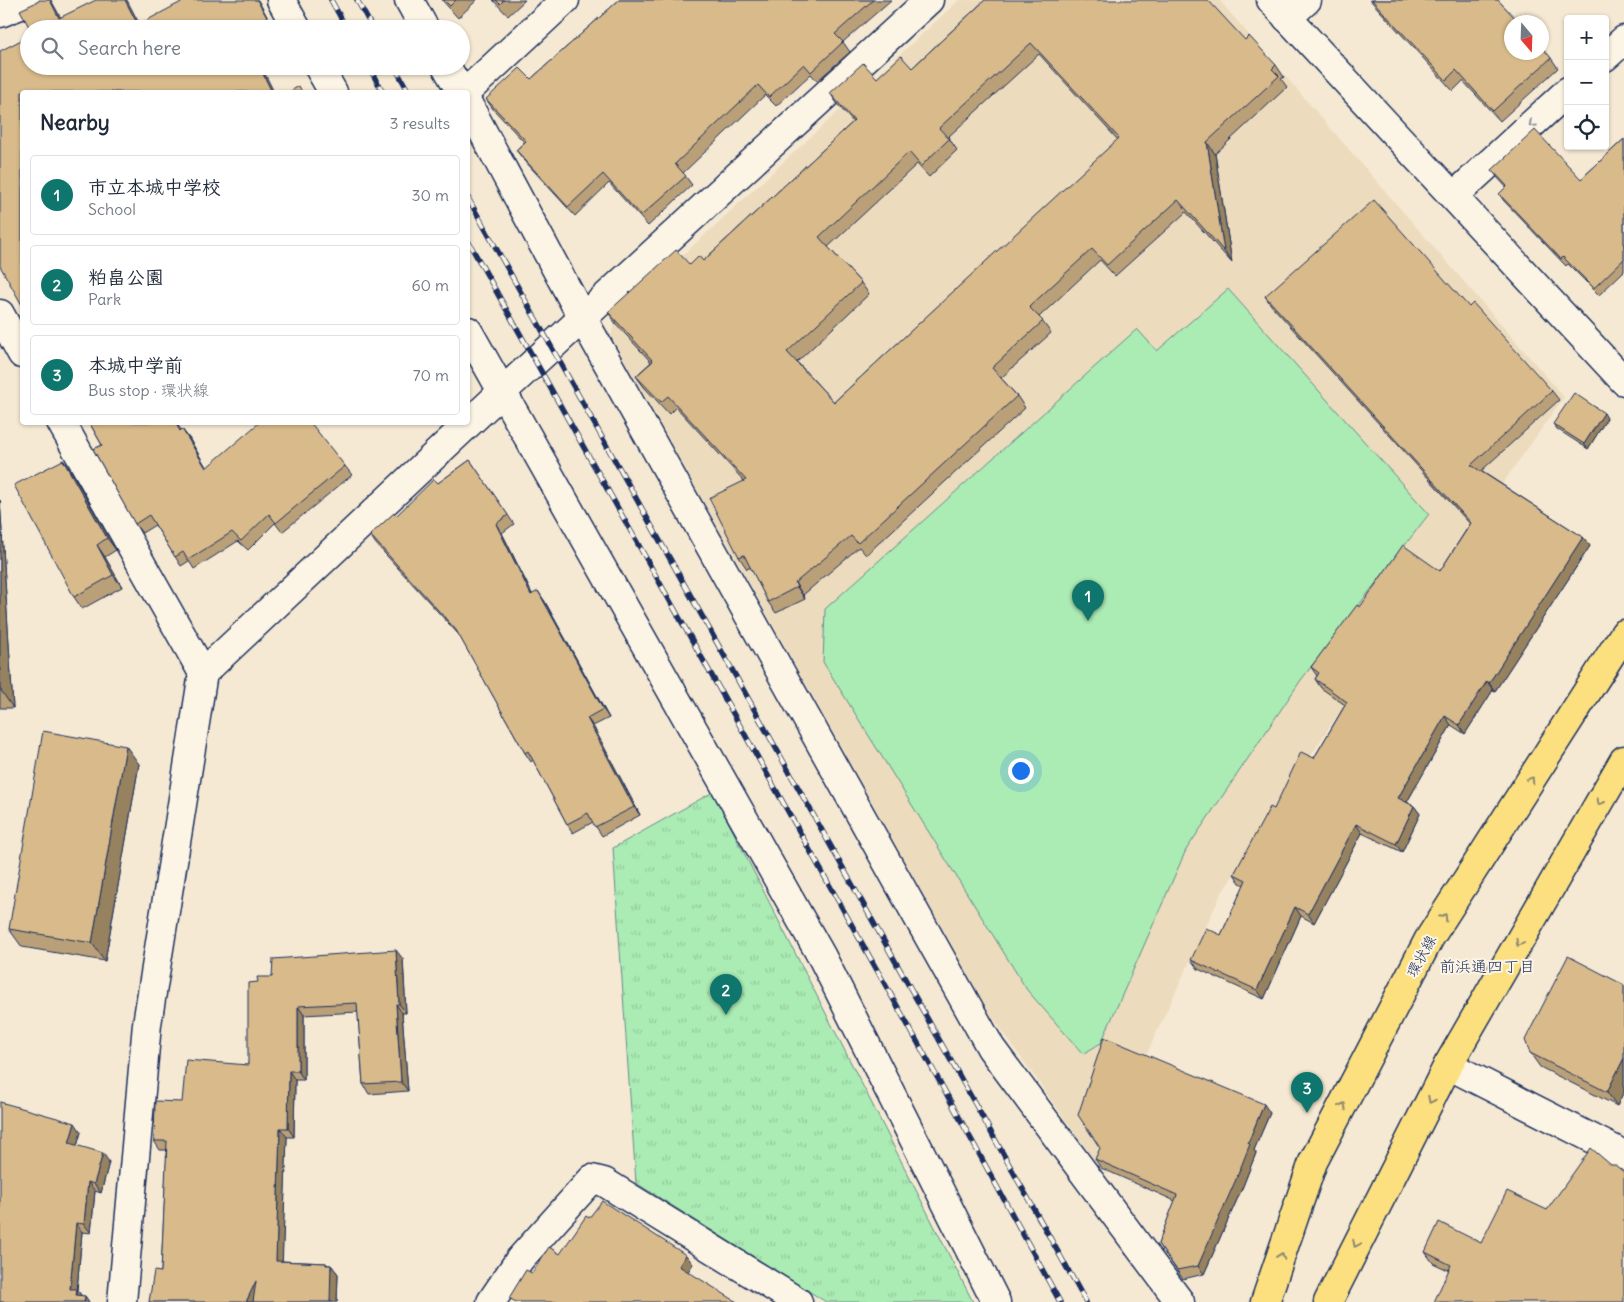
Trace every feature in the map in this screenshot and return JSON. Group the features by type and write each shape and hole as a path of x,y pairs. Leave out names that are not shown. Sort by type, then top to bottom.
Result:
{"main road":[{"name":"環状線","path":"1265,1302 1314,1162 1430,939 1624,634"},
{"path":"1328,1302 1448,1065 1624,760"}],"street":[{"path":"0,13 33,0"},
{"path":"281,0 292,20"},
{"path":"408,0 420,20"},
{"path":"468,90 565,0"},
{"path":"470,422 929,0"},
{"path":"1307,0 1279,9 1624,381"},
{"path":"1609,53 1624,40"},
{"path":"323,75 332,90"},
{"path":"452,75 461,90"},
{"path":"1454,196 1564,95"},
{"path":"470,108 583,319 991,1048 1180,1302"},
{"path":"0,314 20,350"},
{"path":"470,335 822,957 996,1302"},
{"path":"63,425 203,673"},
{"path":"122,1302 147,1024 203,673 467,425"},
{"path":"1448,1065 1621,1150"},
{"path":"491,1302 520,1259 592,1180 604,1182 798,1302"}],"shaded area":[{"path":"959,0 1219,0 1564,397 1330,726 1221,894 1096,1163 991,1015 611,336 617,316"}],"green space":[{"path":"1228,289 1429,514 1301,680 1186,850 1101,1043 1083,1054 1027,990 823,662 825,609 1137,329 1157,351"},
{"path":"713,792 973,1302 826,1302 636,1183 613,848"}],"building":[{"path":"50,0 59,18 96,0 125,0 135,20 25,20 20,10 39,1"},
{"path":"185,0 257,0 268,20 147,20"},
{"path":"444,0 456,0 450,6"},
{"path":"496,0 504,0 500,4"},
{"path":"619,0 873,0 835,34 843,42 811,72 804,64 769,97 758,85 675,164 686,176 641,216 603,174 568,207 516,150 526,141 486,99 520,68 531,79"},
{"path":"985,0 1208,0 1245,40 1249,36 1276,65 1272,69 1279,76 1207,142 1224,251 1178,200 1107,265 1092,249 1029,307 1043,321 992,368 1017,396 858,543 851,536 795,583 797,587 768,602 744,555 739,557 709,498 746,480 668,396 661,402 636,376 653,361 608,312 676,250 690,265 699,256 703,261 854,121 830,93 863,63 877,78 901,56 912,68","holes":["1031,43 1119,138 834,402 787,352 861,283 819,237 909,152 921,166 949,139 939,128"]},
{"path":"1372,0 1498,0 1512,15 1504,15 1504,60 1549,60 1493,111 1456,70 1446,80"},
{"path":"20,41 20,75 264,75 271,90 20,90 20,301 0,266 0,51"},
{"path":"299,86 301,90 292,90"},
{"path":"1535,130 1581,179 1624,139 1624,259 1594,288 1563,257 1561,259 1499,194 1507,186 1492,170"},
{"path":"1374,200 1469,307 1473,303 1552,391 1471,465 1583,537 1489,683 1487,681 1459,725 1445,716 1398,798 1414,806 1396,844 1356,824 1308,914 1295,907 1257,990 1191,960 1206,928 1221,935 1246,880 1234,874 1270,807 1274,809 1301,752 1314,758 1347,702 1315,679 1319,673 1311,667 1357,605 1360,607 1403,545 1440,571 1471,523 1265,296"},
{"path":"1574,393 1604,413 1584,444 1553,424"},
{"path":"91,425 177,425 180,431 182,429 206,468 256,425 312,425 345,466 276,523 269,514 241,541 232,532 188,560 183,552 175,557 149,515 135,524 93,449 102,445"},
{"path":"63,460 107,538 97,545 113,575 74,597 14,485"},
{"path":"470,460 508,515 496,524 531,595 538,591 603,709 587,718 634,807 595,827 588,813 567,824 528,751 525,753 456,630 370,535 394,513 396,516 434,479 438,483"},
{"path":"43,731 126,746 92,943 9,929"},
{"path":"396,950 399,1004 396,1004 401,1082 363,1084 357,1003 298,1006 298,1071 289,1071 288,1128 280,1128 276,1261 326,1263 326,1265 331,1265 330,1302 253,1302 256,1281 246,1302 149,1302 154,1271 161,1272 167,1141 154,1141 155,1101 182,1102 186,1060 248,1065 248,983 258,982 257,977 272,977 273,959"},
{"path":"1568,956 1624,985 1624,1058 1607,1092 1530,1053 1525,1040"},
{"path":"1104,1037 1264,1104 1237,1177 1198,1266 1177,1270 1158,1244 1177,1195 1095,1159 1100,1148 1078,1115"},
{"path":"0,1102 75,1123 69,1143 103,1153 94,1184 88,1182 84,1224 76,1223 70,1289 77,1289 76,1295 85,1296 84,1302 0,1302"},
{"path":"1591,1148 1611,1165 1615,1165 1624,1172 1624,1302 1434,1302 1451,1265 1425,1252 1439,1222 1481,1243 1507,1191 1547,1210"},
{"path":"602,1201 686,1255 679,1266 737,1302 516,1302 509,1298 526,1270 532,1273 549,1247 560,1254 586,1216 589,1218"}],"railway":[{"path":"331,0 342,20"},
{"path":"357,0 368,20"},
{"path":"373,75 382,90"},
{"path":"399,75 408,90"},
{"path":"470,202 1086,1302"},
{"path":"470,245 941,1084 1060,1302"}],"place":[{"name":"市立本城中学校","path":"1088,621"},
{"name":"粕畠公園","path":"726,1015"},
{"name":"本城中学前","path":"1307,1113"}],"district":[{"name":"前浜通四丁目","path":"1487,966"}]}
